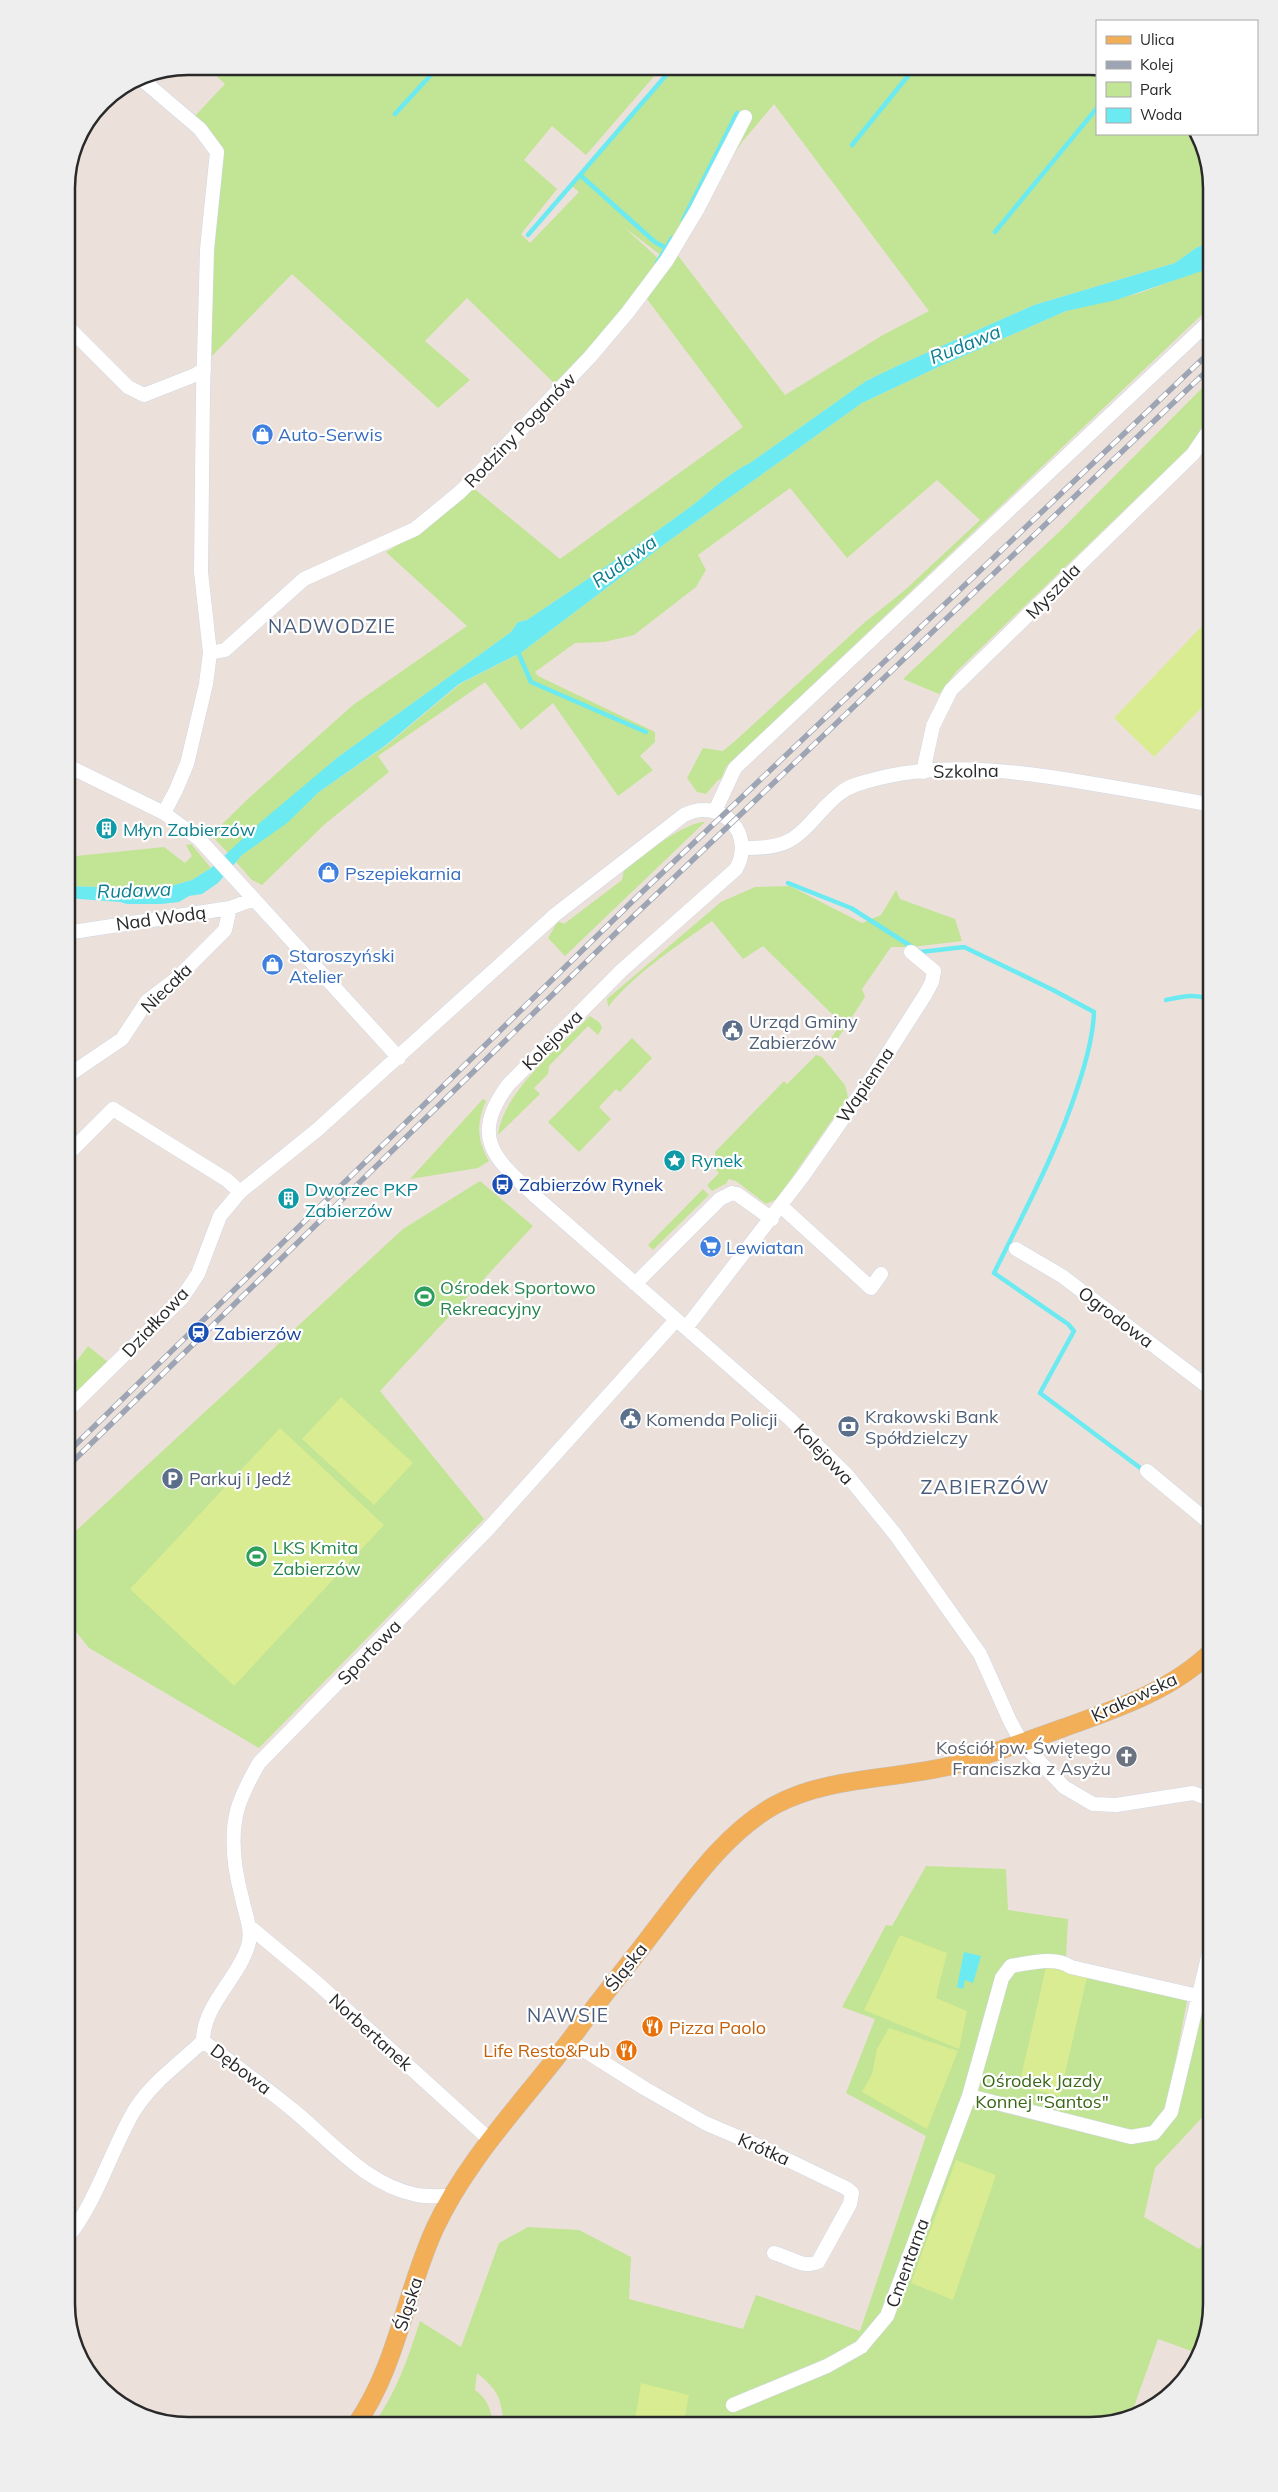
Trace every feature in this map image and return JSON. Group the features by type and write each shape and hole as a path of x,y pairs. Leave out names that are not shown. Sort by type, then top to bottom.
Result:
{"main road":[{"name":"Krakowska","path":"1022,1743 1142,1698 1177,1679 1203,1658"},
{"name":"Śląska","path":"360,2417 376,2390 420,2266 434,2230 451,2196 490,2140 568,2040 690,1886 731,1839 759,1815 802,1793 832,1785 931,1771 1022,1743"}],"street":[{"path":"147,83 200,129 217,152 207,249 201,572 210,654 206,684 187,764 164,813"},
{"name":"Rodziny Poganów","path":"210,654 225,650 304,579 415,530 466,486 590,357 628,312 667,260 697,210 745,117"},
{"path":"715,810 729,777 743,760 1203,327"},
{"path":"75,333 128,387 144,395 195,375 204,369"},
{"name":"Myszala","path":"923,772 933,726 951,690 1193,454 1203,439"},
{"name":"Szkolna","path":"742,848 774,847 789,842 798,836 834,798 849,787 905,773 962,768 1023,772 1203,804"},
{"path":"75,769 164,813 200,839 399,1058"},
{"path":"75,1147 113,1109 226,1180 240,1192 317,1130 399,1058 534,933 684,815 698,810 715,810 727,817 737,830 742,848"},
{"name":"Kolejowa","path":"742,848 738,865 731,875 621,970 498,1098 489,1119 489,1142 494,1154 502,1165 790,1419 846,1474 895,1534 980,1654 1022,1743"},
{"name":"Nad Wodą","path":"75,932 230,908 254,899"},
{"name":"Niecała","path":"75,1072 122,1039 147,1001 177,978 225,930 230,908"},
{"name":"Wapienna","path":"681,1324 772,1219 877,1070 932,982 934,971 911,952"},
{"name":"Działkowa","path":"75,1403 182,1298 198,1274 220,1216 240,1192"},
{"path":"635,1284 720,1199 732,1193 738,1194 772,1219"},
{"path":"781,1206 871,1288 881,1274"},
{"name":"Ogrodowa","path":"1016,1249 1062,1276 1203,1383"},
{"name":"Sportowa","path":"203,2041 203,2030 216,2001 240,1965 249,1945 250,1927 241,1897 234,1854 237,1812 259,1763 489,1528 681,1324"},
{"path":"1147,1471 1203,1518"},
{"path":"1022,1743 1064,1787 1093,1804 1116,1805 1193,1793 1203,1797"},
{"name":"Norbertanek","path":"250,1927 316,1982 490,2140"},
{"name":"Cmentarna","path":"733,2405 827,2366 862,2347 888,2316 970,2096 1002,1978 1011,1966 1063,1961 1071,1967 1198,1996"},
{"path":"970,2096 1131,2137 1154,2132 1171,2112 1203,1976"},
{"name":"Krótka","path":"568,2040 644,2088 705,2123 761,2146 846,2188 852,2193 850,2204 818,2262 810,2266 774,2254"},
{"name":"Dębowa","path":"75,2225 135,2111 155,2083 203,2041 281,2100 350,2162 370,2176 392,2187 418,2195 451,2196"}],"green space":[{"path":"216,75 655,75 586,155 552,126 524,160 557,189 521,234 530,243 579,192 571,185 668,75 1096,75 1096,135 1190,135 1197,152 1202,173 1203,245 1175,263 1034,305 866,381 732,474 691,507 624,554 527,620 518,622 511,632 338,757 228,853 211,835 250,797 353,705 467,626 386,552 423,530 471,486 560,559 743,427 647,299 676,253 785,395 883,335 929,311 774,104 742,142 667,260 624,227 661,261 638,296 556,385 467,298 425,341 470,380 438,408 292,274 212,356 212,250 222,148 192,119 225,84"},
{"path":"1203,269 1203,314 726,767 721,779 706,794 697,792 687,778 703,748 723,751 865,622 905,590 980,520 937,480 847,558 790,488 698,555 706,570 696,587 634,635 604,642 575,643 535,672 538,676 655,732 655,742 640,756 653,770 618,796 553,703 521,730 485,682 378,756 389,772 325,824 262,885 252,880 236,862 242,855 286,823 319,792 387,745 460,684 522,652 670,540 862,403 1066,311 1140,293"},
{"path":"1203,387 1203,427 1195,442 957,671 939,694 903,679 1059,532"},
{"path":"1201,627 1203,629 1203,706 1154,757 1114,718"},
{"path":"705,822 565,956 548,938 558,921 564,924 622,880 624,870 642,856 682,829"},
{"path":"191,844 211,868 192,880 160,889 75,886 75,856 164,847 185,863 192,856 186,845"},
{"path":"790,886 862,923 881,915 896,890 900,899 955,919 962,941 912,947 891,947 862,989 865,997 833,1046 832,1037 841,1023 763,946 743,959 712,921 644,971 608,1007 607,999 721,902 755,887"},
{"path":"590,1016 600,1023 602,1028 598,1035 588,1026 549,1066 548,1074 534,1088 540,1094 498,1135 502,1119 510,1102 521,1086 549,1055"},
{"path":"632,1038 652,1058 620,1092 616,1089 599,1107 611,1119 579,1152 548,1122"},
{"path":"816,1055 822,1057 845,1085 848,1097 777,1199 766,1204 736,1181 728,1179 727,1183 712,1191 707,1185 719,1173 715,1169 715,1152 784,1081 787,1084"},
{"path":"483,1099 486,1101 479,1124 479,1132 482,1146 489,1161 478,1168 410,1179"},
{"path":"480,1181 533,1226 380,1391 484,1519 259,1748 89,1648 75,1630 75,1532 403,1229"},
{"path":"703,1189 709,1195 653,1250 648,1245"},
{"path":"88,1346 108,1362 75,1395 75,1363"},
{"path":"341,1397 413,1463 374,1505 302,1439"},
{"name":"LKS Kmita Zabierzów","path":"280,1428 384,1525 234,1686 130,1589"},
{"name":"Ośrodek Jazdy Konnej \"Santos\"","path":"926,1866 1006,1869 1008,1910 1068,1919 1066,1958 1068,1968 1187,2001 1163,2127 1203,1995 1203,2117 1155,2168 1144,2217 1199,2249 1203,2243 1201,2326 1192,2351 1158,2339 1134,2408 1112,2415 1098,2417 503,2417 498,2396 490,2385 477,2373 475,2390 488,2405 491,2417 379,2417 401,2375 420,2321 461,2347 499,2243 528,2227 579,2230 631,2257 629,2299 743,2329 756,2295 860,2331 926,2136 846,2093 875,2019 842,2007 886,1925 892,1926"},
{"path":"900,1935 947,1953 936,1998 967,2011 959,2049 864,2010"},
{"path":"1046,1967 1087,1977 1060,2096 1019,2086"},
{"path":"889,2028 958,2051 927,2129 862,2092 872,2074 877,2049"},
{"path":"956,2160 996,2175 953,2300 911,2283"},
{"path":"641,2383 689,2395 685,2417 635,2417"}],"water":[{"name":"Rudawa","path":"1203,245 1202,271 1116,300 1066,311 862,403 670,540 522,652 459,684 386,745 319,792 287,823 242,855 218,883 202,894 189,896 179,902 161,904 127,904 75,899 75,886 160,889 192,880 211,868 262,821 338,757 511,632 518,622 527,620 624,554 691,507 732,474 866,381 1034,305 1175,263"},
{"path":"964,1952 981,1956 973,1983 965,1980 963,1989 957,1987"}],"waterway":[{"path":"395,114 431,75"},
{"path":"528,235 666,75"},
{"path":"852,145 909,75"},
{"path":"995,232 1096,109"},
{"path":"683,220 737,113"},
{"path":"580,175 655,242 666,248"},
{"path":"657,263 672,238"},
{"path":"517,650 531,682 646,732"},
{"path":"788,883 851,908 920,952 964,947 1094,1012 1089,1050 1070,1110 1039,1181 994,1273 1068,1324 1074,1331 1040,1393 1143,1470"},
{"path":"1166,1000 1195,996 1203,998"}],"railway":[{"path":"75,1445 639,895 1203,359"},
{"path":"75,1459 618,931 1203,375"}],"place":[{"name":"Auto-Serwis","path":"262,434"},
{"name":"Młyn Zabierzów","path":"107,829"},
{"name":"Pszepiekarnia","path":"329,873"},
{"name":"Staroszyński Atelier","path":"273,965"},
{"name":"Urząd Gminy Zabierzów","path":"733,1031"},
{"name":"Rynek","path":"675,1160"},
{"name":"Zabierzów Rynek","path":"503,1184"},
{"name":"Dworzec PKP Zabierzów","path":"289,1199"},
{"name":"Lewiatan","path":"710,1247"},
{"name":"Ośrodek Sportowo Rekreacyjny","path":"424,1297"},
{"name":"Zabierzów","path":"198,1333"},
{"name":"Komenda Policji","path":"630,1419"},
{"name":"Krakowski Bank Spółdzielczy","path":"849,1426"},
{"name":"Parkuj i Jedź","path":"173,1478"},
{"name":"LKS Kmita Zabierzów","path":"257,1557"},
{"name":"Kościół pw. Świętego Franciszka z Asyżu","path":"1127,1757"},
{"name":"Pizza Paolo","path":"653,2027"},
{"name":"Life Resto&Pub","path":"626,2050"}],"district":[{"name":"NADWODZIE","path":"332,626"},
{"name":"ZABIERZÓW","path":"985,1486"},
{"name":"NAWSIE","path":"568,2015"}]}
